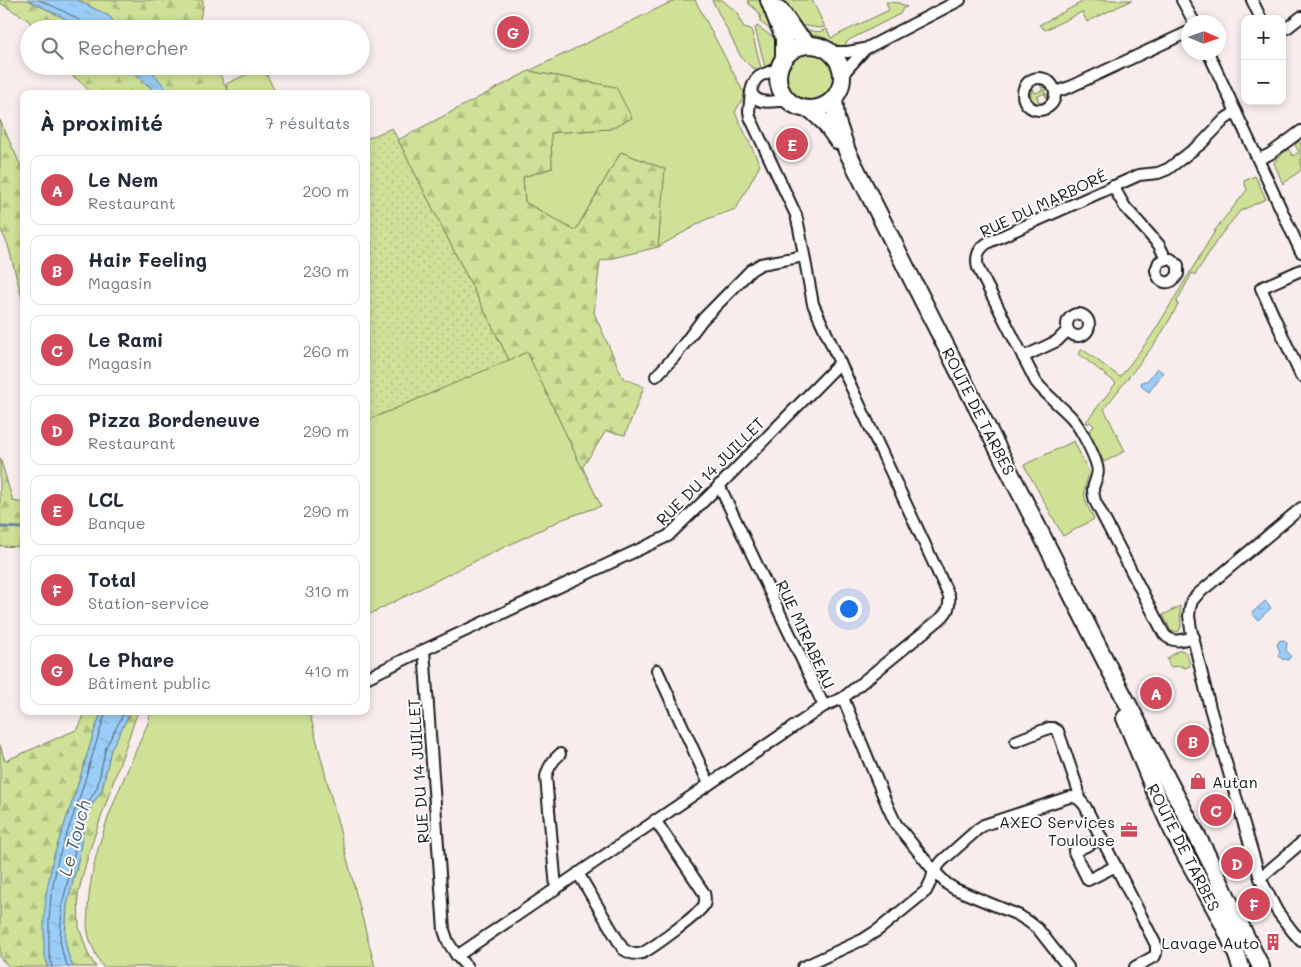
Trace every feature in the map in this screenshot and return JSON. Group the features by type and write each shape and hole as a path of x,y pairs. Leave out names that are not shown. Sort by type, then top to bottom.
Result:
{"main road":[{"path":"768,0 784,38 779,83 789,101 799,107 810,109 823,106 834,98 840,87 842,75 838,62 830,52 820,47 809,45 795,49 782,63"},
{"path":"774,0 795,32 809,45"},
{"name":"ROUTE DE TARBES","path":"834,98 836,119 847,151 1110,670 1207,855 1261,967"},
{"name":"ROUTE DE TARBES","path":"810,109 825,123 847,151"},
{"name":"ROUTE DE TARBES","path":"1110,670 1122,711 1170,827 1234,946 1241,967"}],"street":[{"path":"830,52 865,49 960,0"},
{"path":"1182,0 1190,15"},
{"path":"1252,0 1259,15"},
{"path":"1286,28 1301,17"},
{"path":"1055,92 1070,88 1181,35"},
{"path":"842,75 865,49"},
{"path":"1212,60 1301,252"},
{"path":"782,63 754,81 749,111 750,117 796,215 813,304 949,596 950,603 949,609 940,619 843,698"},
{"path":"752,92 756,99 764,102"},
{"path":"753,124 755,110 759,105 764,102 778,100 789,101"},
{"name":"RUE DU MARBORÉ","path":"1194,637 1179,641 1167,638 1164,634 1095,501 1093,488 1097,476 1097,466 1080,431 1072,419 1041,388 1023,357 978,268 977,261 979,251 989,242 1139,174 1158,173 1168,169 1202,143 1225,119 1236,112"},
{"path":"1259,159 1270,154 1301,131"},
{"path":"1113,186 1125,207 1159,244 1166,259"},
{"path":"656,376 702,320 751,270 761,264 804,256"},
{"path":"1301,270 1261,288 1301,376"},
{"path":"1023,357 1057,341 1068,330"},
{"name":"RUE DU 14 JUILLET","path":"467,967 448,942 444,930 424,650 668,536 840,363"},
{"name":"RUE MIRABEAU","path":"719,486 824,706 843,698 896,824 947,884 1018,915 1029,922 1038,929 1068,967"},
{"path":"1301,508 1194,598 1189,612 1216,730 1260,878 1278,911 1301,941"},
{"path":"370,676 424,650"},
{"path":"657,670 709,784"},
{"path":"457,956 824,706"},
{"path":"1016,741 1049,728 1057,730 1059,733 1078,788 1079,798 1102,838 1157,947 1155,956 1136,967"},
{"path":"556,888 546,777 553,760 560,754"},
{"path":"803,967 864,939 878,930 926,891 934,871 942,861 984,825 1066,798 1079,798"},
{"path":"578,873 623,949 636,954 646,951 672,933 702,908 705,901 704,893 654,820"},
{"path":"1102,838 1074,852 1088,880 1116,866"},
{"path":"1260,878 1301,842"}],"green space":[{"path":"0,0 28,0 67,20 28,20 0,3"},
{"path":"77,0 203,0 199,20 112,20 109,16"},
{"path":"675,0 695,0 745,95 735,112 760,165 736,209 707,219 658,247 664,169 621,152 575,231 525,202 523,177 552,168 550,133 610,129 615,87 529,71"},
{"path":"712,0 722,0 739,14 739,19 744,27 751,29 761,68 751,67 741,57"},
{"path":"748,0 763,0 777,34 760,22 759,13 749,4"},
{"path":"777,0 812,0 825,27 804,26 797,28"},
{"path":"1086,0 1132,0 1087,22 1082,12 1045,30 1039,25"},
{"path":"886,2 899,3 907,7 903,8 900,14 849,40 844,46 823,40 803,30 817,32 827,29 831,38 889,10"},
{"path":"757,26 776,39 775,58 765,67 755,28"},
{"path":"805,53 815,53 824,57 830,63 833,68 833,86 824,97 815,101 805,101 796,97 790,91 786,82 786,72 790,63 796,57"},
{"path":"529,71 616,87 632,118 610,129 551,133 552,168 523,177 525,202 575,231 621,152 665,169 658,247 600,261 594,313 623,378 644,387 625,435 606,431 582,468 527,352 509,360 398,140"},
{"path":"71,75 136,75 150,86 152,90 89,90"},
{"path":"155,75 220,75 227,90 167,90"},
{"path":"245,75 267,75 274,90 228,90 226,84"},
{"path":"1040,81 1049,84 1043,87 1046,95 1052,92 1052,98 1049,102 1044,93 1037,97 1040,104 1039,107 1031,98 1029,85 1032,86 1035,93 1043,90 1039,83"},
{"path":"0,120 20,164 20,291 8,245 0,228"},
{"path":"392,128 509,360 370,419 370,137"},
{"path":"1299,141 1301,145 1301,170 1283,184 1274,163 1288,149 1293,156 1299,152 1295,145"},
{"path":"1255,176 1266,199 1240,211 1219,237 1195,275 1192,273 1177,301 1178,305 1159,338 1104,409 1125,451 1104,462 1089,432 1094,426 1090,422 1087,424 1086,422 1116,383 1079,354 1082,349 1120,377 1150,338 1215,230 1247,190 1244,181"},
{"path":"527,351 601,506 563,519 370,614 370,419"},
{"path":"1074,441 1089,473 1085,487 1085,497 1094,519 1063,536 1024,465"},
{"path":"0,458 13,501 20,502 20,547 0,546"},
{"path":"1180,606 1181,627 1179,631 1171,631 1163,615"},
{"path":"1181,650 1187,655 1190,666 1185,668 1181,666 1170,667 1167,659"},
{"path":"84,715 100,715 53,858 48,967 10,967 0,958 0,745 5,761 78,729"},
{"path":"129,715 137,715 89,852 78,894 79,927 88,954 96,967 73,967 65,940 67,905 78,861 86,814 102,790 111,749"},
{"path":"150,715 310,715 375,967 103,967 96,955 87,929 90,884 95,860 110,813"}],"water":[{"path":"28,0 77,0 109,16 112,20 67,20"},
{"path":"136,75 155,75 167,90 152,90 150,86"},
{"path":"1157,368 1163,373 1149,392 1142,387 1141,383 1147,381"},
{"path":"1265,601 1271,608 1258,620 1252,613"},
{"path":"1282,640 1287,643 1286,650 1291,656 1288,660 1278,656 1280,651 1277,645"},
{"name":"Le Touch","path":"100,715 129,715 111,749 102,790 86,814 78,861 67,905 65,940 73,967 48,967 44,952 44,921 46,895 53,858"}],"waterway":[{"path":"0,527 20,528"}],"place":[{"name":"Le Phare","path":"513,32"},
{"name":"LCL","path":"792,144"},
{"name":"Le Nem","path":"1156,693"},
{"name":"Hair Feeling","path":"1193,741"},
{"name":"Autan","path":"1198,781"},
{"name":"Le Rami","path":"1216,810"},
{"name":"AXEO Services Toulouse","path":"1129,830"},
{"name":"Pizza Bordeneuve","path":"1237,863"},
{"name":"Total","path":"1254,904"},
{"name":"Lavage Auto","path":"1273,942"}]}
